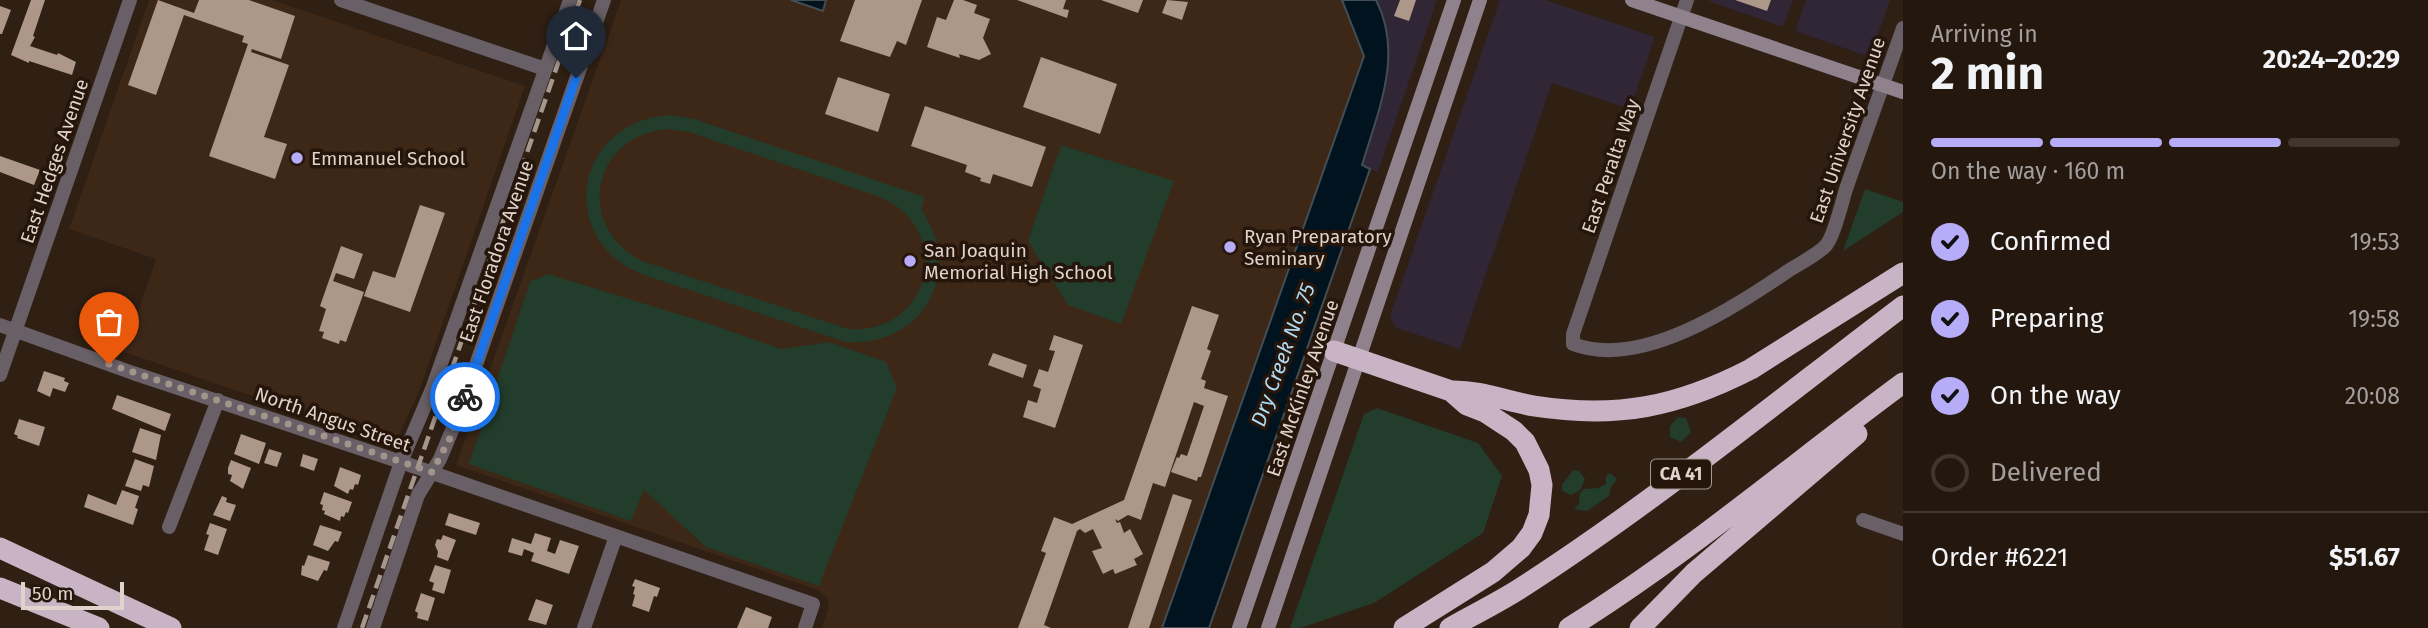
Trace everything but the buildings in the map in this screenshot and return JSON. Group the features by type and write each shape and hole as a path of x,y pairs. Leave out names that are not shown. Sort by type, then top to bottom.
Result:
{"highway":[{"path":"1451,391 1470,390 1531,405 1592,412 1625,411 1661,404 1703,391 1751,369 1903,273"},
{"name":"CA 41","path":"1450,628 1521,588 1598,535 1903,306"},
{"path":"1334,351 1451,391 1467,404 1501,421 1525,442 1534,456 1542,485 1539,515 1532,533 1510,560 1405,628"},
{"path":"1569,628 1613,601 1679,553 1903,383"},
{"path":"1640,628 1694,573 1903,396"},
{"path":"0,548 171,628"},
{"path":"0,588 99,628"}],"main road":[{"name":"East McKinley Avenue","path":"1239,628 1454,0"},
{"path":"1268,628 1480,0"},
{"path":"1632,0 1903,92"}],"street":[{"name":"East Hedges Avenue","path":"0,375 130,0"},
{"name":"East Floradora Avenue","path":"344,628 401,462 432,389 570,0"},
{"name":"East Floradora Avenue","path":"373,628 418,495 440,459 458,416 604,0"},
{"name":"East Peralta Way","path":"1688,0 1573,334 1573,344 1597,350 1623,349 1695,328 1744,300 1827,245"},
{"path":"349,1 545,69"},
{"name":"East University Avenue","path":"1827,245 1903,28"},
{"name":"North Angus Street","path":"0,325 133,373 432,472 813,604 805,628"},
{"path":"169,527 218,400"},
{"path":"1863,520 1903,534"},
{"path":"584,628 616,536"}],"shaded area":[{"name":"Emmanuel School","path":"149,0 272,0 525,86 421,386 395,445 124,352 156,259 69,229"},
{"name":"San Joaquin Memorial High School","path":"621,0 1342,0 1364,56 1162,628 822,628 829,606 828,599 818,590 456,465"},
{"path":"1376,0 1437,0 1378,172 1362,165 1376,120 1389,38"},
{"path":"1500,0 1546,0 1655,37 1630,109 1552,83 1460,349 1396,328 1390,316"},
{"path":"1709,0 1793,0 1783,27"},
{"path":"1806,0 1890,0 1870,57 1795,31"}],"green space":[{"path":"669,115 694,119 925,197 921,209 934,233 939,257 937,280 929,301 915,319 896,332 873,340 846,342 641,274 614,257 596,235 587,209 588,183 596,159 613,138 637,122","holes":["668,129 689,132 880,197 904,212 919,232 925,255 924,278 915,299 899,316 876,326 848,329 645,262 622,247 608,229 601,207 601,186 608,165 622,148 642,135"]},
{"path":"1061,145 1174,181 1121,324 1068,305 1028,241"},
{"path":"1865,189 1903,202 1903,212 1843,251"},
{"path":"548,274 704,322 781,349 829,342 886,362 897,388 819,586 706,547 644,490 631,521 469,464 530,282"},
{"path":"1377,408 1478,443 1502,476 1483,533 1374,603 1300,628 1290,628 1364,414"},
{"path":"1678,417 1686,418 1691,432 1681,442 1670,437 1670,426"},
{"path":"1573,470 1579,471 1585,479 1580,490 1571,495 1562,491 1562,485"},
{"path":"1610,473 1617,479 1609,496 1587,511 1574,509 1579,504 1580,493 1584,489 1598,488 1606,484 1606,476"}],"water":[{"path":"791,0 826,0 823,11"},
{"name":"Dry Creek No. 75","path":"1342,0 1376,0 1388,41 1386,82 1362,165 1370,169 1209,628 1162,628 1364,56"}],"railway":[{"path":"362,628 580,0"}],"way so far":[{"path":"109,364 432,472 450,438 465,397"}],"place":[{"name":"Emmanuel School","path":"297,158"},
{"name":"Ryan Preparatory Seminary","path":"1230,247"},
{"name":"San Joaquin Memorial High School","path":"910,261"}],"route":[{"path":"465,397 576,78"}]}
